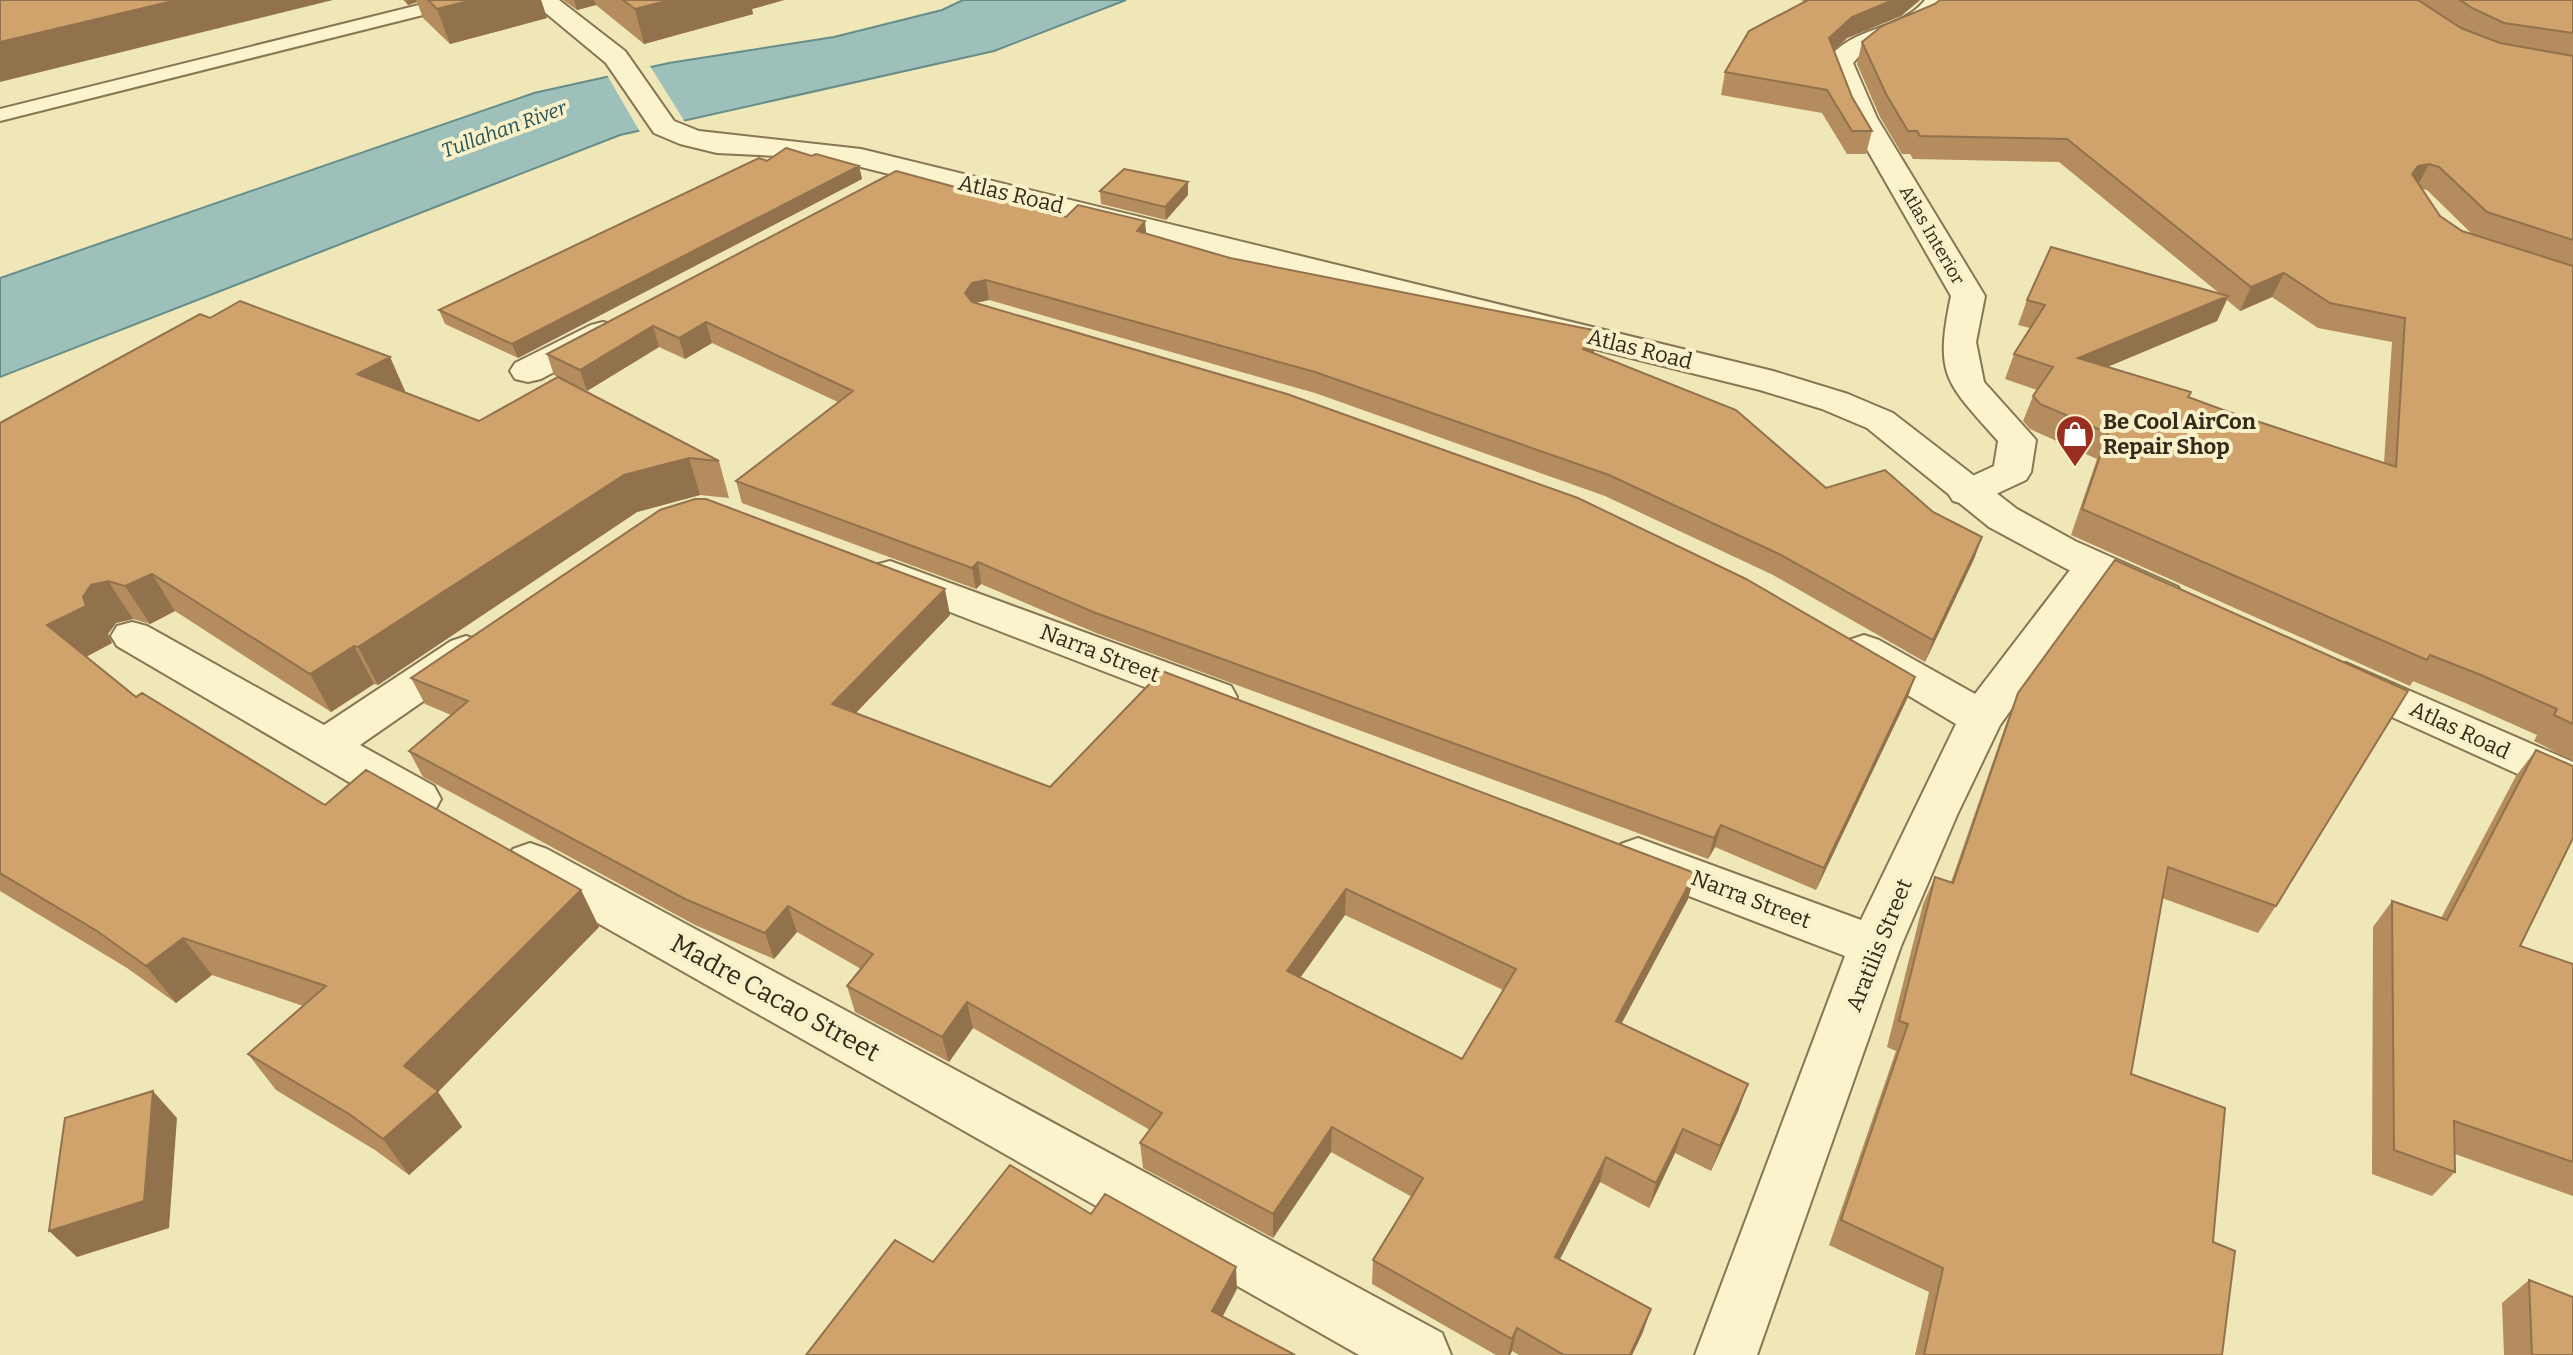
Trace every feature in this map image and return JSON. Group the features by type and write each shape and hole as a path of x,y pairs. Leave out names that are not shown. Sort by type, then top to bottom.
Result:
{"street":[{"name":"Atlas Road","path":"543,0 616,57 628,70 664,127 690,138 717,144 804,150 909,170 1773,382 1847,406 1892,428 1967,493 2001,517 2094,566 2195,611"},
{"name":"Atlas Interior","path":"1938,0 1933,11 1845,52 1839,62 1863,118 1968,296 1959,342 1967,384 2017,440 2012,472 1967,493"},
{"path":"866,192 909,170"},
{"path":"528,371 626,319"},
{"name":"Narra Street","path":"853,560 1253,711"},
{"name":"Aratilis Street","path":"1726,1355 1875,946 1933,815 1981,718 2094,566"},
{"path":"324,747 495,631"},
{"path":"1836,634 1981,718"},
{"name":"Madre Cacao Street","path":"132,636 476,832 1420,1355"},
{"name":"Atlas Road","path":"2310,662 2573,782"},
{"name":"Narra Street","path":"1594,840 1875,946"}],"lane":[{"path":"0,115 461,0"}],"water":[{"name":"Tullahan River","path":"963,0 1126,0 994,51 620,135 0,377 0,278 534,93 669,63 834,37 942,10"}],"pier":[{"path":"650,66 685,122 640,132 607,75"}],"building":[{"path":"0,0 177,0 0,42"},
{"path":"428,0 472,0 437,9"},
{"path":"623,0 670,0 635,9"},
{"path":"1808,0 1893,0 1852,17 1829,38 1852,97 1872,131 1852,131 1827,90 1725,72 1749,31"},
{"path":"1940,0 2418,0 2461,28 2500,43 2573,56 2573,240 2487,212 2439,167 2429,164 2418,166 2412,174 2440,216 2462,231 2573,266 2573,724 2554,715 2557,709 2481,675 2430,655 2427,660 2082,509 2108,433 2040,404 2033,396 2053,367 2014,354 2045,305 2027,300 2051,247 2228,296 2078,358 2191,392 2188,397 2396,467 2405,318 2330,303 2284,273 2251,287 2067,139 1920,136 1917,131 1908,131 1886,94 1862,42 1882,26"},
{"path":"2460,0 2573,0 2573,33 2504,23"},
{"path":"786,148 859,166 512,344 439,310 759,158 767,161"},
{"path":"1124,169 1188,182 1165,207 1100,191"},
{"path":"896,171 1066,217 1078,205 1145,221 1137,231 1230,258 1598,331 1583,349 1736,410 1826,488 1885,470 1933,512 1982,537 1933,640 1779,554 1609,475 1315,372 986,280 972,283 965,293 972,302 1287,394 1578,498 1746,579 1915,677 1824,868 1721,825 1714,838 1093,612 978,562 972,568 736,481 853,391 706,322 679,338 653,326 580,370 547,354"},
{"path":"240,301 390,357 357,374 479,421 558,377 719,461 689,458 624,475 358,647 354,646 310,674 152,574 125,586 108,581 91,585 83,597 86,606 47,625 136,697 142,693 325,805 366,770 581,890 404,1066 438,1091 383,1139 349,1114 248,1054 326,986 183,938 146,966 97,931 0,873 0,423 200,314 210,318"},
{"path":"695,499 706,499 945,589 832,704 1050,787 1162,671 1695,873 1616,1021 1748,1084 1720,1146 1683,1129 1656,1183 1606,1157 1555,1257 1651,1309 1630,1355 1564,1355 1517,1328 1512,1339 1373,1260 1423,1178 1332,1127 1273,1214 1140,1143 1162,1113 967,1002 942,1037 847,986 873,954 788,906 765,933 685,899 409,751 468,701 411,678 660,510","holes":["1346,889 1516,969 1462,1059 1287,971"]},
{"path":"2115,560 2408,691 2276,906 2168,867 2131,1074 2225,1108 2213,1242 2235,1251 2222,1355 1924,1355 1943,1268 1841,1220 1908,1024 1899,1021 1935,877 1953,883 2018,693"},
{"path":"2536,750 2573,766 2573,838 2520,946 2573,964 2573,1162 2454,1121 2455,1172 2394,1150 2392,901 2447,920"},
{"path":"153,1091 144,1201 49,1231 65,1118"},
{"path":"1010,1165 1091,1214 1105,1194 1236,1267 1212,1311 1295,1355 806,1355 895,1240 933,1262"},
{"path":"2529,1280 2573,1297 2573,1355 2532,1355"}],"place":[{"name":"Be Cool AirCon Repair Shop","path":"2075,468"}]}
